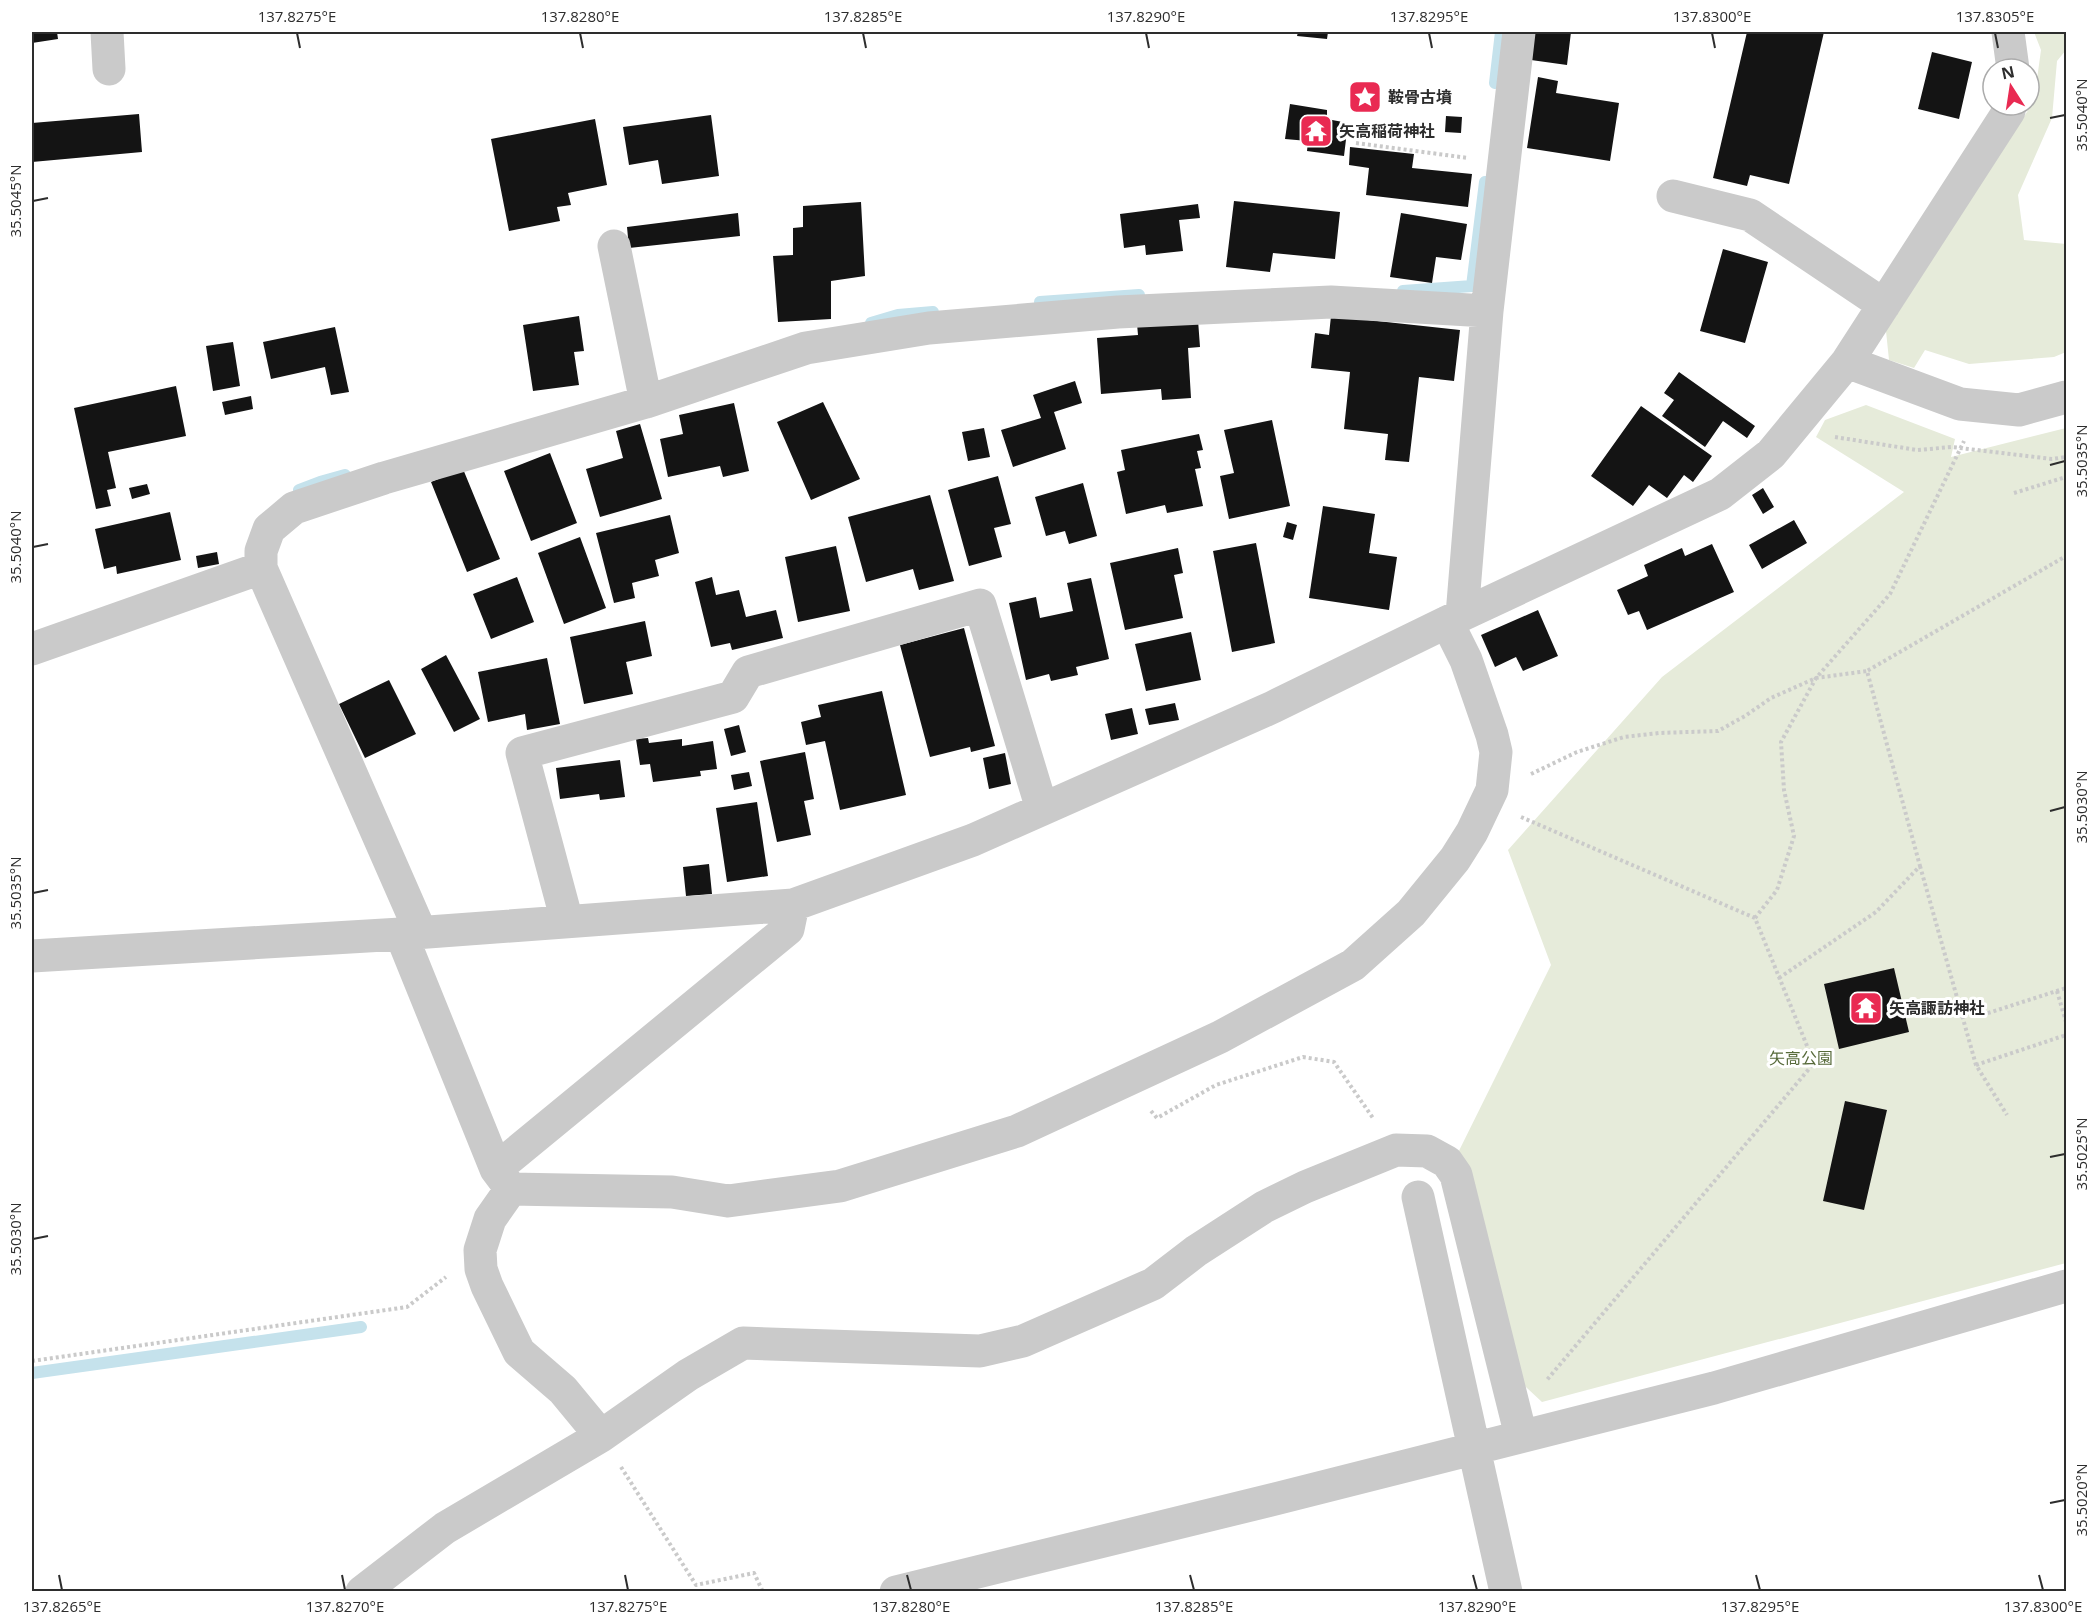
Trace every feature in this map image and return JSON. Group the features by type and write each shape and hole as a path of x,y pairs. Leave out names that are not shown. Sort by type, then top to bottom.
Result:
{"street":[{"path":"106,32 109,69"},
{"path":"504,1179 672,1192 728,1201 840,1186 1017,1131 1220,1037 1353,965 1411,913 1455,859 1490,796 1496,752 1455,618 1486,311 1519,32"},
{"path":"2008,32 2011,57"},
{"path":"32,956 411,933 793,905 973,840 1273,707 1455,618 1720,494 1771,454 1847,362 2005,117"},
{"path":"1673,196 1750,215 1884,305"},
{"path":"614,246 646,402"},
{"path":"504,1179 411,933 261,568 261,551 268,529 294,508 384,478 646,402 806,348 929,328 1118,312 1331,302 1486,311"},
{"path":"1847,362 1960,404 2019,410 2067,397"},
{"path":"32,649 261,568"},
{"path":"567,921 522,753 733,697 748,672 980,605 1042,809"},
{"path":"601,1436 563,1390 519,1352 487,1286 481,1269 480,1250 504,1179 788,929 793,905"},
{"path":"362,1592 445,1528 601,1436 688,1375 743,1343 980,1351 1023,1341 1154,1284 1196,1251 1264,1207 1305,1187 1396,1150 1427,1151 1447,1162 1456,1175 1518,1426"},
{"path":"1418,1197 1506,1592"},
{"path":"896,1592 1474,1448 1518,1426 1714,1388 2067,1286"}],"path":[{"path":"1356,143 1505,162"},
{"path":"1797,423 1828,436 1917,450 1961,448 2052,459 2067,457"},
{"path":"1755,918 1777,890 1794,836 1784,790 1781,742 1816,678 1890,594 1969,432"},
{"path":"2014,493 2067,477"},
{"path":"1490,796 1577,752 1624,737 1718,731 1771,698 1816,678 1867,671 2067,556"},
{"path":"1867,671 1976,1065 2007,1115"},
{"path":"1490,796 1755,918 1814,1063 1518,1426"},
{"path":"1779,978 1876,912 1920,866"},
{"path":"1982,1015 2067,988"},
{"path":"2057,991 2067,1022"},
{"path":"1976,1065 2067,1035"},
{"path":"1147,1106 1157,1118 1216,1085 1303,1057 1334,1062 1396,1150"},
{"path":"32,1361 407,1306 480,1250"},
{"path":"601,1436 696,1585 754,1573 763,1592"}],"green space":[{"path":"2034,32 2066,32 2066,50 2057,61 2052,118 2018,195 2024,240 2066,244 2066,352 2054,357 1969,364 1925,350 1914,368 1889,360 1886,331 2024,117 2041,117 2041,50"},
{"name":"矢高公園","path":"1866,405 1955,439 1951,457 2066,428 2066,1263 1542,1402 1489,1353 1447,1175 1551,965 1508,850 1662,677 1904,492 1816,437 1825,420"}],"building":[{"path":"32,32 57,32 58,39 32,43"},
{"path":"1298,32 1328,32 1327,39 1297,36"},
{"path":"1535,32 1571,32 1567,65 1531,60"},
{"path":"1747,32 1824,32 1789,184 1750,175 1747,186 1713,178"},
{"path":"1932,52 1972,62 1959,119 1918,109"},
{"path":"1538,77 1558,81 1556,93 1619,103 1610,161 1527,148"},
{"name":"矢高稲荷神社","path":"1290,104 1327,110 1327,119 1348,123 1344,156 1307,151 1308,141 1285,139"},
{"path":"139,114 142,152 32,162 32,123"},
{"path":"711,115 719,176 662,184 658,160 629,165 623,127"},
{"path":"1446,116 1462,117 1461,133 1445,132"},
{"path":"595,119 607,185 568,193 571,205 557,207 560,221 509,231 491,139"},
{"path":"1350,147 1414,154 1412,168 1472,174 1468,207 1366,195 1369,168 1349,165"},
{"path":"1234,201 1340,212 1335,259 1273,253 1270,272 1226,267"},
{"path":"861,202 865,276 831,281 831,319 778,322 773,256 793,255 793,228 803,227 803,206"},
{"path":"1198,204 1200,218 1179,220 1183,251 1146,255 1145,245 1124,248 1120,214"},
{"path":"738,213 740,236 629,248 627,227"},
{"path":"1401,213 1467,224 1461,260 1436,257 1432,283 1390,277"},
{"path":"1723,249 1768,262 1745,343 1700,331"},
{"path":"579,316 584,351 574,352 579,385 533,391 523,325"},
{"path":"1331,316 1460,330 1454,381 1419,377 1409,462 1385,460 1388,434 1344,429 1350,372 1311,368 1315,333 1329,335"},
{"path":"1198,320 1200,347 1188,348 1191,398 1162,400 1161,389 1101,394 1097,338 1138,335 1137,324"},
{"path":"335,327 349,392 331,395 325,367 271,379 263,342"},
{"path":"233,342 240,386 213,391 206,346"},
{"path":"1679,372 1755,426 1747,438 1723,421 1705,447 1662,416 1674,400 1664,393"},
{"path":"1075,381 1082,403 1054,412 1066,449 1013,467 1001,430 1041,418 1033,395"},
{"path":"176,386 186,436 108,452 116,488 107,490 111,506 96,509 74,408"},
{"path":"251,396 253,409 225,415 222,402"},
{"path":"823,402 860,479 811,500 777,422"},
{"path":"734,403 749,471 723,477 720,466 668,477 660,439 683,434 679,415"},
{"path":"1641,406 1712,456 1693,482 1684,475 1667,498 1649,485 1633,506 1591,476"},
{"path":"1272,420 1290,506 1229,519 1220,476 1234,473 1224,430"},
{"path":"640,424 662,499 600,517 586,469 623,458 616,431"},
{"path":"984,428 990,457 968,461 962,432"},
{"path":"1199,434 1203,450 1197,451 1201,468 1195,469 1203,506 1167,513 1165,505 1126,514 1117,472 1125,470 1121,450"},
{"path":"550,453 577,523 531,541 504,471"},
{"path":"463,469 500,559 467,572 431,482"},
{"path":"998,476 1011,524 994,528 1002,557 969,566 948,490"},
{"path":"1083,483 1097,536 1069,544 1065,531 1046,536 1035,497"},
{"path":"147,484 150,494 132,499 129,488"},
{"path":"1763,488 1774,507 1763,514 1752,495"},
{"path":"930,495 954,581 919,590 913,569 866,582 848,517"},
{"path":"1323,506 1375,514 1369,553 1397,557 1389,610 1309,598"},
{"path":"170,512 181,560 117,574 116,566 104,569 95,529"},
{"path":"670,515 679,553 655,560 659,576 632,583 635,598 614,603 596,533"},
{"path":"1794,520 1807,543 1762,569 1749,545"},
{"path":"1287,522 1297,525 1293,540 1283,537"},
{"path":"580,537 606,608 564,624 538,553"},
{"path":"1256,543 1275,643 1232,652 1213,551"},
{"path":"1712,544 1734,592 1647,630 1639,611 1628,615 1617,590 1648,576 1644,565 1682,548 1685,556"},
{"path":"836,546 850,611 798,622 785,557"},
{"path":"1178,548 1183,573 1174,575 1183,618 1125,630 1110,563"},
{"path":"217,552 219,564 198,568 196,556"},
{"path":"517,577 534,622 491,639 473,594"},
{"path":"712,577 716,595 739,590 746,617 776,610 783,638 732,650 730,643 711,647 695,582"},
{"path":"1091,578 1109,659 1076,667 1078,675 1051,681 1049,674 1026,680 1009,603 1036,597 1040,618 1073,611 1067,583"},
{"path":"1538,610 1558,656 1523,671 1516,657 1495,667 1481,635"},
{"path":"645,621 652,656 626,662 633,694 584,704 570,637"},
{"path":"964,628 995,746 971,752 970,747 930,757 900,645"},
{"path":"1191,632 1201,680 1146,691 1135,644"},
{"path":"446,655 480,719 454,732 421,669"},
{"path":"547,658 560,724 527,730 525,714 488,722 478,672"},
{"path":"389,680 416,734 365,758 339,704"},
{"path":"882,691 906,795 840,810 825,741 806,745 801,722 821,717 818,705"},
{"path":"1175,703 1179,720 1149,725 1145,709"},
{"path":"1132,708 1138,734 1111,740 1105,714"},
{"path":"739,725 746,752 731,756 724,729"},
{"path":"648,738 649,743 682,739 682,746 713,741 717,769 700,771 701,776 653,782 650,764 640,765 636,739"},
{"path":"805,752 814,799 804,801 811,835 777,842 760,761"},
{"path":"1005,753 1011,784 989,789 983,758"},
{"path":"620,760 625,797 600,800 599,794 560,799 556,768"},
{"path":"749,772 752,786 734,790 731,775"},
{"path":"757,802 768,876 727,882 716,808"},
{"path":"709,864 712,894 686,896 683,867"},
{"name":"矢高諏訪神社","path":"1894,968 1909,1032 1839,1049 1824,984"},
{"path":"1845,1101 1887,1110 1864,1210 1823,1201"}],"waterway":[{"path":"1495,83 1501,32"},
{"path":"1403,291 1472,286 1485,182"},
{"path":"1040,302 1139,295"},
{"path":"871,323 898,315 933,312"},
{"path":"299,490 345,475"},
{"path":"32,1373 361,1327"}],"place":[{"name":"鞍骨古墳","path":"1365,97"},
{"name":"矢高稲荷神社","path":"1316,131"},
{"name":"矢高諏訪神社","path":"1866,1008"}]}
